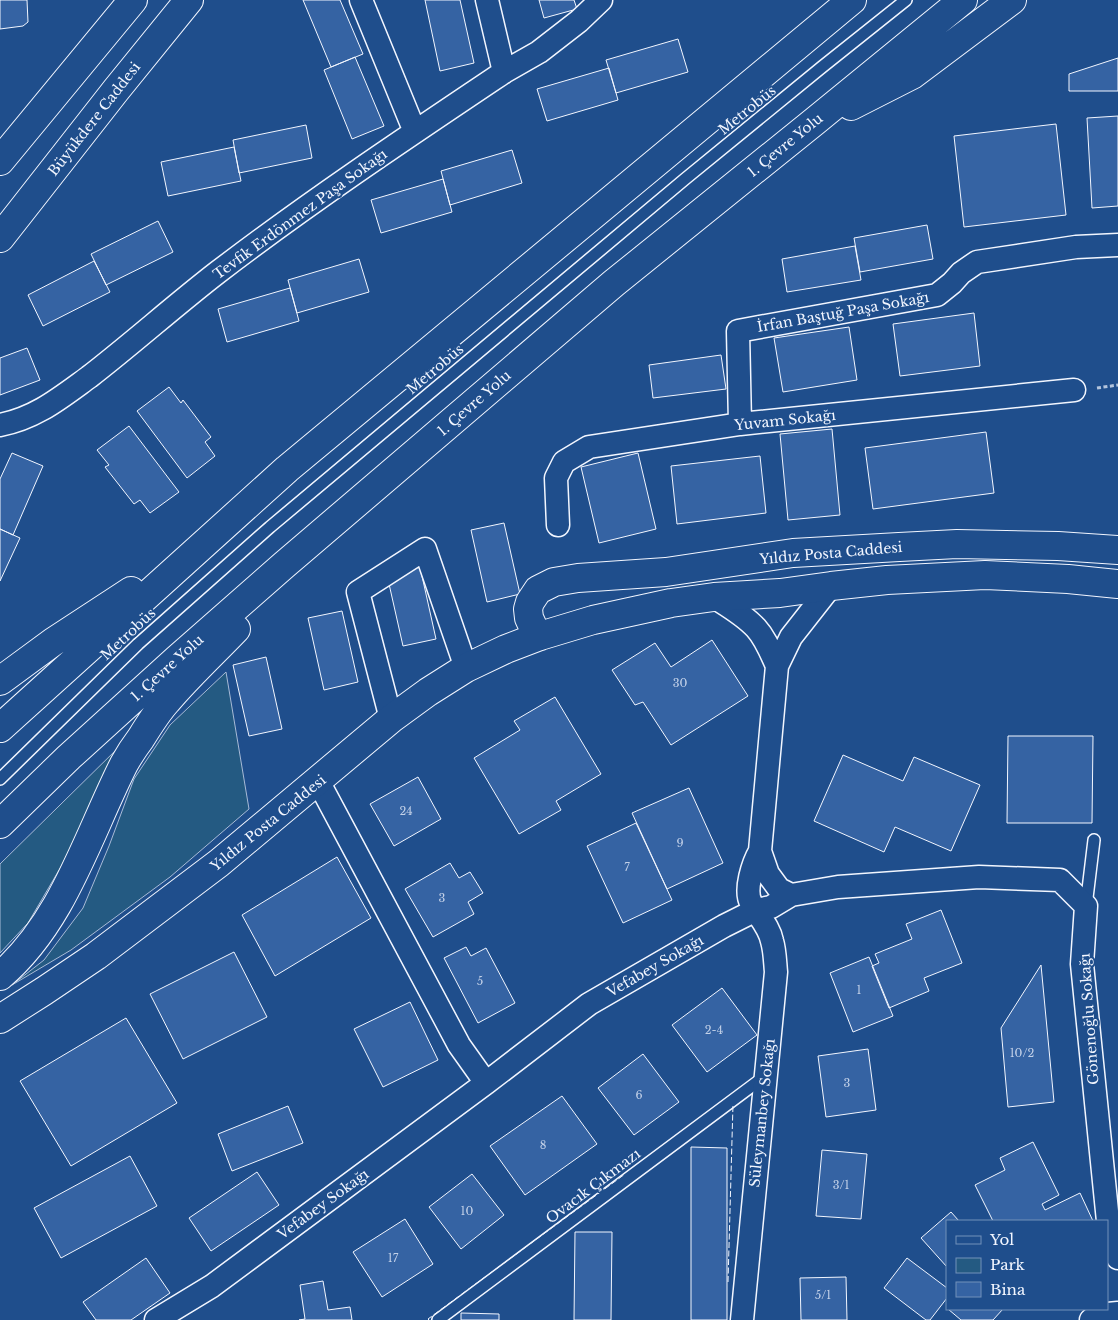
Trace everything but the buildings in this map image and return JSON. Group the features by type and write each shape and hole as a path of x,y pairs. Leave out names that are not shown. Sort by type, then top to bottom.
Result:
{"main road":[{"path":"0,161 133,0"},
{"name":"Büyükdere Caddesi","path":"0,238 189,0"},
{"path":"0,728 287,470 852,0"},
{"name":"1. Çevre Yolu","path":"0,824 69,757 284,565 614,283 963,0"},
{"path":"815,121 846,109 912,75 1012,0"},
{"path":"0,976 37,936 54,911 125,762 166,701 246,619 300,568 365,497"},
{"path":"0,681 53,642 204,544"},
{"name":"Yıldız Posta Caddesi","path":"540,636 529,618 528,609 538,590 554,582 666,572 793,553 889,547 957,544 1058,546 1118,550"},
{"name":"Yıldız Posta Caddesi","path":"0,1019 52,986 128,932 219,863 391,719 428,692 466,668 506,649 540,636 610,616 671,603 714,597 780,593 887,580 985,575 1118,584"}],"street":[{"path":"361,0 415,132"},
{"path":"487,0 504,72"},
{"name":"Tevfik Erdönmez Paşa Sokağı","path":"1,428 48,407 106,364 217,273 280,226 504,72 539,52 579,21 601,0"},
{"name":"İrfan Baştuğ Paşa Sokağı","path":"740,424 738,332 937,295 961,273 977,262 1076,247 1118,245"},
{"name":"Yuvam Sokağı","path":"558,525 556,478 564,462 589,447 740,424 1074,390"},
{"path":"391,719 358,592 425,550 466,668"},
{"name":"Süleymanbey Sokağı","path":"742,1320 776,972 772,940 765,924 750,900 749,882 755,860 760,851 777,666 792,637 831,586"},
{"path":"714,597 736,610 756,627 777,666"},
{"path":"318,782 458,1045 486,1083"},
{"name":"Süleymanbey Sokağı","path":"760,851 768,874 779,889 790,895"},
{"path":"756,910 771,907 790,895 838,887 979,877 1060,880 1086,906"},
{"name":"Gönenoğlu Sokağı","path":"1086,906 1082,964 1108,1220"},
{"name":"Vefabey Sokağı","path":"156,1320 212,1286 486,1083 589,1004 724,926 756,910"},
{"name":"Gönenoğlu Sokağı","path":"1108,1221 1109,1231 1118,1258"},
{"path":"1091,1320 1097,1315 1118,1313"}],"lane":[{"name":"Metrobüs","path":"0,779 138,644 270,527 685,179 906,0"},
{"path":"1086,906 1094,840"},
{"name":"Ovacık Çıkmazı","path":"438,1320 766,1076"}],"green space":[{"path":"226,672 249,809 170,877 71,950 12,985 44,960 83,908 134,779 170,725"},
{"path":"119,747 62,865 28,923 0,953 0,864"}],"fence":[{"path":"728,1282 733,1104"},
{"path":"429,1320 625,1174"}]}
